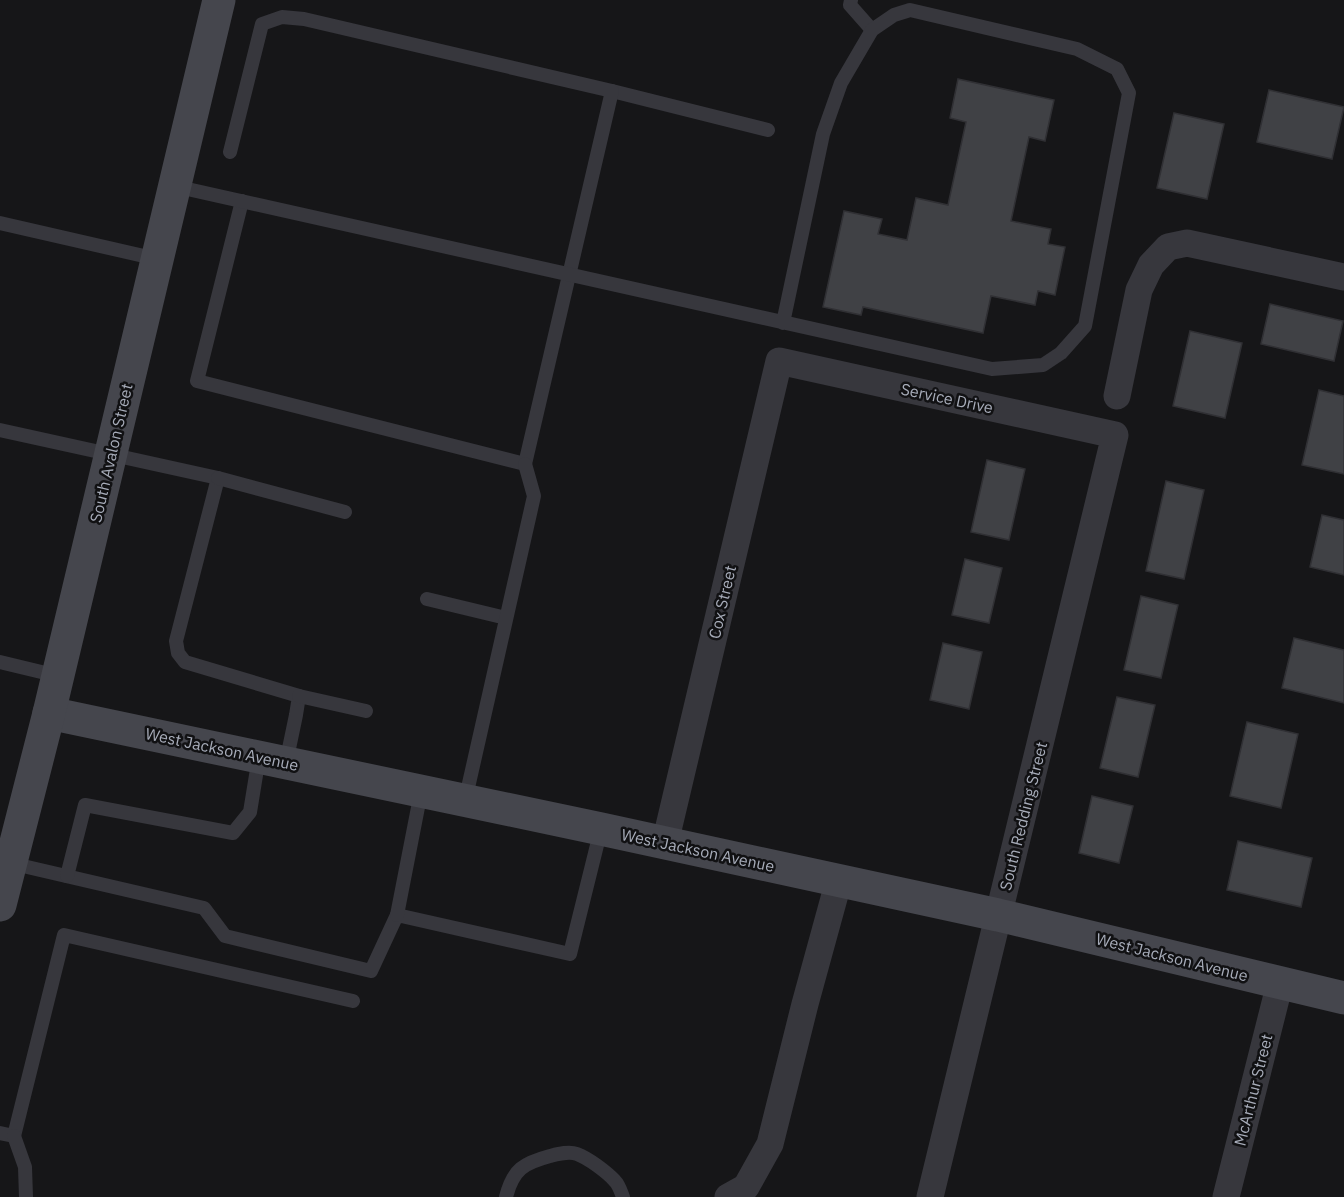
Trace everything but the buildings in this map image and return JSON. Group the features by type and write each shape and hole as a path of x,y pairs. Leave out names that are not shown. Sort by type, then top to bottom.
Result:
{"street":[{"name":"South Avalon Street","path":"4,886 58,676 219,0"},
{"path":"1117,396 1139,290 1151,265 1168,247 1187,243 1344,277"},
{"name":"Service Drive","path":"779,361 1115,435"},
{"name":"Cox Street","path":"665,843 779,361"},
{"name":"South Redding Street","path":"930,1197 1115,435"},
{"name":"West Jackson Avenue","path":"49,713 839,880 998,915 1344,998"},
{"path":"728,1197 746,1186 770,1144 839,880"},
{"name":"McArthur Street","path":"1226,1197 1280,983"}],"lane":[{"path":"851,0 850,6 872,30"},
{"path":"174,186 783,323 992,369 1043,365 1062,353 1085,326 1129,93 1117,69 1077,49 910,10 894,15 872,30 841,83 823,134 783,323"},
{"path":"230,152 262,24 282,17 304,20 768,130"},
{"path":"465,801 534,496 525,464 612,92"},
{"path":"242,201 197,381 525,464"},
{"path":"0,224 157,259"},
{"path":"0,429 218,478 345,512"},
{"path":"218,478 176,641 178,653 185,662 299,696 366,711"},
{"path":"427,599 506,618"},
{"path":"0,662 58,676"},
{"path":"67,876 85,805 233,833 250,812 296,715 299,696"},
{"path":"4,886 67,876 204,908 225,936 371,971 398,915 421,792"},
{"path":"398,915 570,954 601,829"},
{"path":"26,1197 25,1167 14,1136 64,935 353,1001"},
{"path":"0,1133 14,1136"},
{"path":"506,1197 509,1184 518,1171 530,1161 561,1153 576,1153 617,1182 623,1197"}]}
